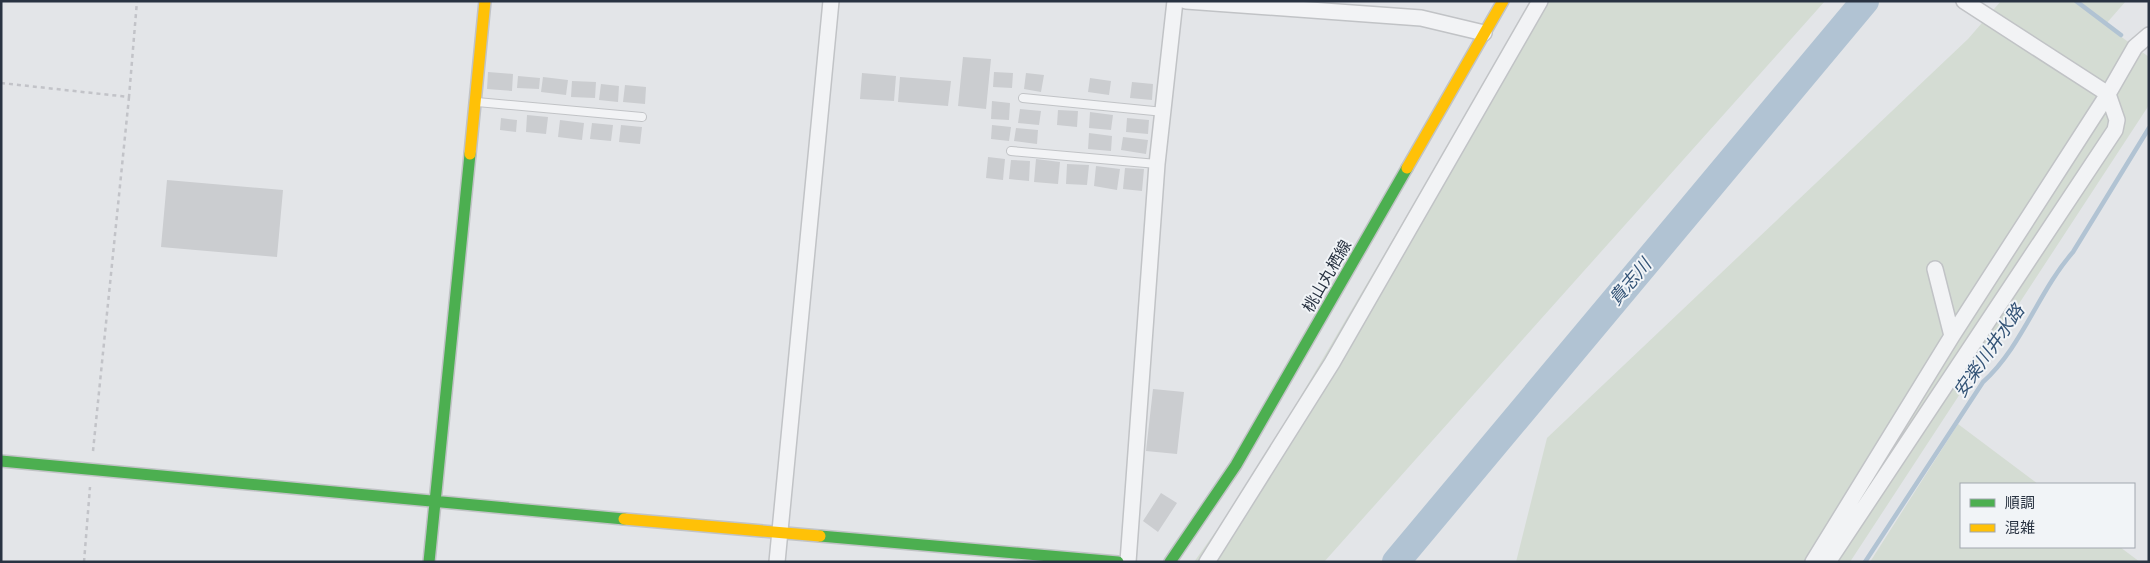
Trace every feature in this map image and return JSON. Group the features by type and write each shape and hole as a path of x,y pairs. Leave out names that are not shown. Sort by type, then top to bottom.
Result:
{"street":[{"path":"429,562 485,1"},
{"path":"777,562 831,1"},
{"path":"1128,562 1157,164 1175,1"},
{"path":"1186,1 1421,18 1484,33"},
{"name":"桃山丸栖線","path":"1170,562 1236,465 1503,1"},
{"path":"1207,562 1332,362 1540,1"},
{"path":"1828,562 2116,130 2117,120 2108,94 1964,1"},
{"path":"1813,562 1952,336 2108,94 2135,46 2149,35"},
{"path":"1936,269 1952,336"},
{"path":"1,461 435,502 1118,562"}],"lane":[{"path":"1023,98 1164,112"},
{"path":"475,102 642,117"},
{"path":"1011,151 1157,164"}],"path":[{"path":"84,562 137,1"},
{"path":"1,83 128,97"}],"shaded area":[{"path":"1533,1 1825,1 1324,562 1194,562 1248,486"},
{"path":"2001,1 2126,1 2105,25 2149,57 2149,105 1850,562 1516,562 1547,438 1968,39"},
{"path":"1958,424 2037,483 1960,483 1960,548 2121,548 2140,562 1870,562"}],"building":[{"path":"963,57 991,59 986,109 958,106"},
{"path":"488,72 513,74 512,91 487,89"},
{"path":"994,72 1013,73 1012,88 993,87"},
{"path":"862,73 896,76 894,101 860,99"},
{"path":"1026,73 1044,75 1041,92 1024,89"},
{"path":"518,76 540,78 539,89 517,88"},
{"path":"543,77 568,80 566,95 541,92"},
{"path":"900,77 951,81 948,106 898,102"},
{"path":"1090,78 1111,81 1109,95 1088,92"},
{"path":"572,81 596,82 595,98 571,97"},
{"path":"1132,82 1153,84 1152,100 1130,98"},
{"path":"601,84 619,86 618,102 599,100"},
{"path":"625,85 646,87 645,104 623,102"},
{"path":"992,101 1010,103 1009,120 991,119"},
{"path":"1020,109 1041,111 1039,125 1018,123"},
{"path":"1058,110 1078,111 1077,127 1057,125"},
{"path":"1090,112 1113,115 1111,130 1089,128"},
{"path":"527,115 548,117 546,134 526,132"},
{"path":"501,118 517,120 516,132 500,130"},
{"path":"1127,118 1149,120 1148,134 1126,132"},
{"path":"560,120 584,123 582,140 558,137"},
{"path":"592,123 613,125 611,141 590,139"},
{"path":"621,125 642,127 640,144 619,142"},
{"path":"992,125 1011,127 1009,141 991,139"},
{"path":"1016,128 1038,130 1037,144 1014,141"},
{"path":"1089,133 1112,136 1111,151 1088,149"},
{"path":"1123,137 1148,140 1146,154 1121,150"},
{"path":"988,157 1005,159 1003,180 986,178"},
{"path":"1036,159 1060,162 1058,184 1034,182"},
{"path":"1011,160 1030,161 1029,181 1009,179"},
{"path":"1067,164 1089,165 1087,185 1066,184"},
{"path":"1096,166 1120,169 1117,190 1094,186"},
{"path":"1125,168 1144,169 1142,191 1123,189"},
{"path":"167,180 283,190 277,257 161,247"},
{"path":"1153,389 1184,392 1177,454 1146,451"},
{"path":"1161,493 1177,503 1158,532 1143,521"}],"waterway":[{"name":"貴志川","path":"1396,562 1865,1"},
{"name":"安楽川井水路","path":"2076,1 2121,35"},
{"name":"安楽川井水路","path":"1865,562 1983,382 2009,353 2050,284 2073,252 2149,128"}],"traffic: fast":[{"path":"429,562 470,154"},
{"path":"1170,562 1236,465 1407,168"},
{"path":"1,461 624,519"},
{"path":"820,536 1118,562"}],"traffic: slow":[{"path":"470,154 485,1"},
{"path":"1407,168 1503,1"},
{"path":"624,519 820,536"}]}
